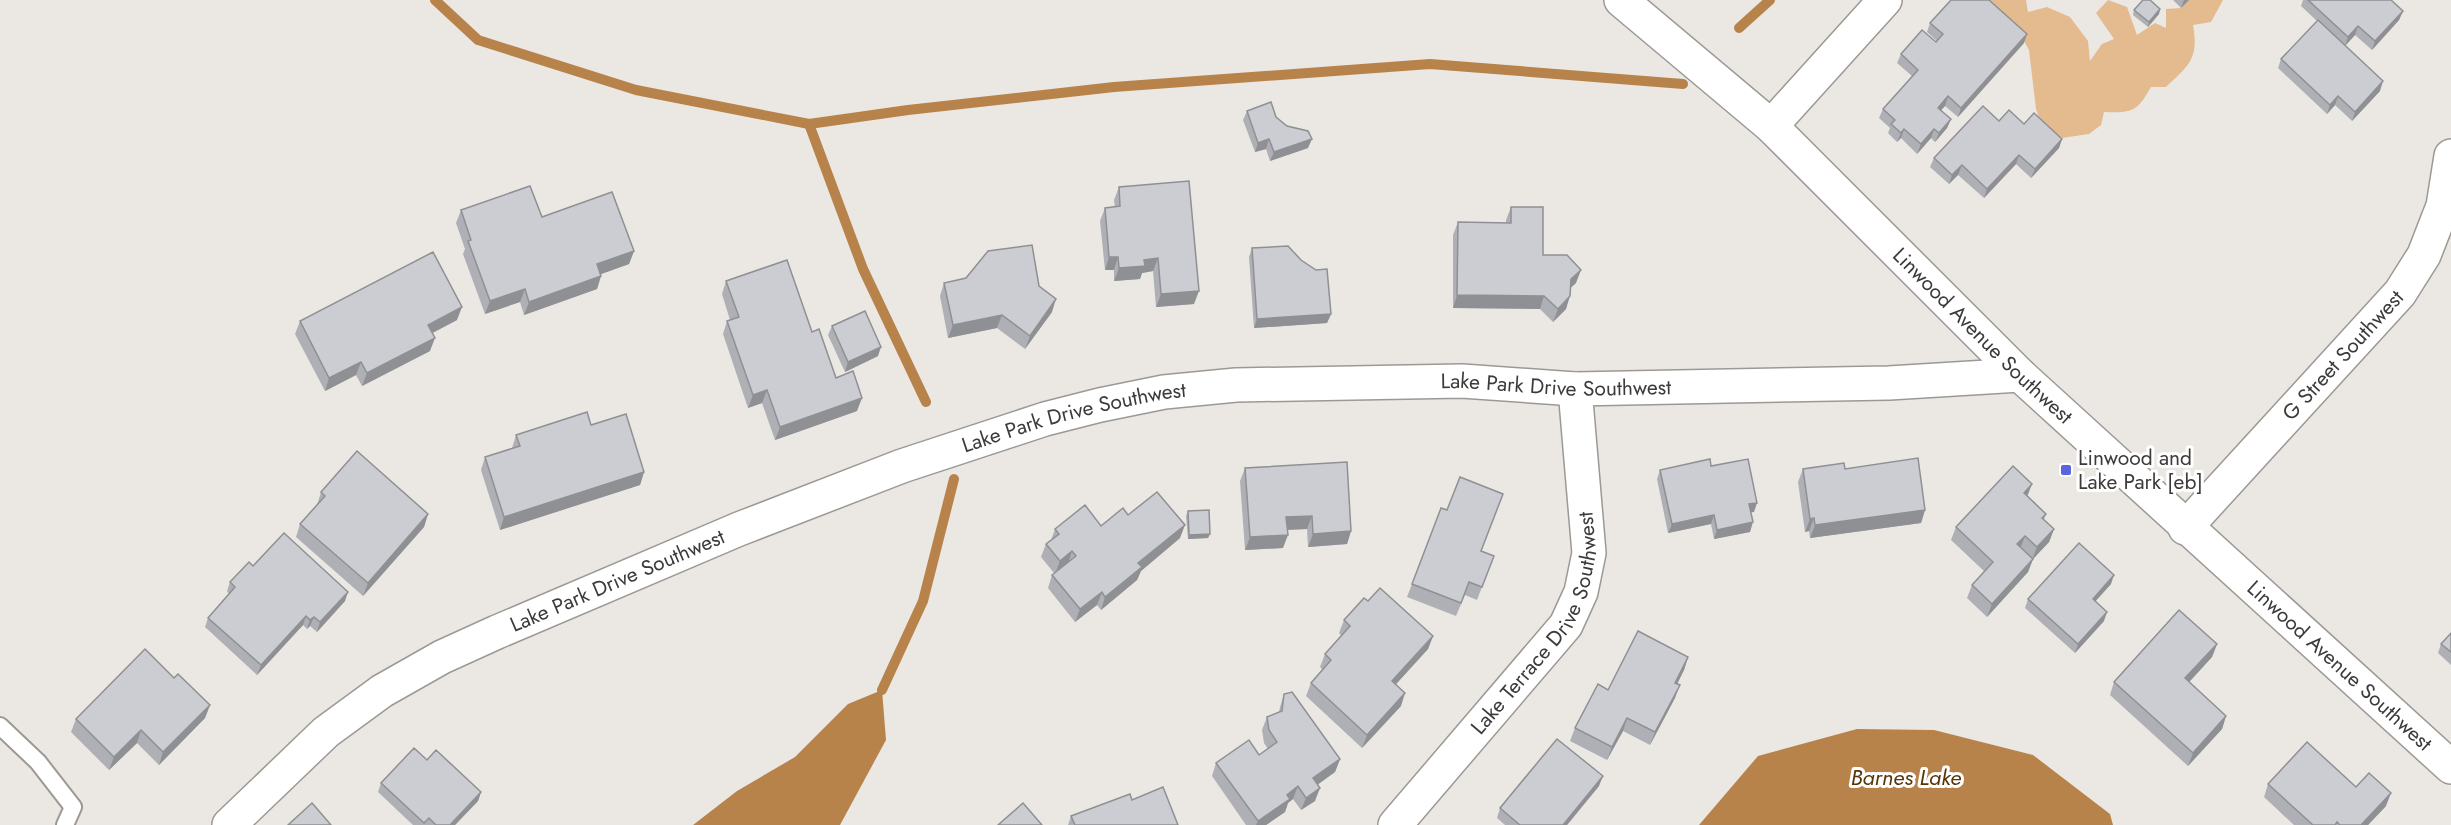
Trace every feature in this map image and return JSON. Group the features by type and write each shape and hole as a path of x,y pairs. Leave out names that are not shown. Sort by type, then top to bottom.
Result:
{"street":[{"name":"Linwood Avenue Southwest","path":"1621,0 1771,126 2020,375 2185,528 2451,767"},
{"path":"1771,126 1885,0"},
{"name":"G Street Southwest","path":"2185,528 2400,293 2424,255 2443,207 2451,156"},
{"name":"Lake Park Drive Southwest","path":"229,825 327,732 382,691 442,657 739,529 902,466 1046,419 1164,392 1236,385 1462,381 1575,388 1889,383 2020,375"},
{"name":"Lake Terrace Drive Southwest","path":"1395,825 1566,625 1581,592 1589,553 1575,388"}],"lane":[{"path":"0,726 38,762 73,807 64,825"}],"shaded area":[{"path":"1986,0 2026,0 2028,12 2047,7 2070,17 2088,41 2090,61 2102,44 2114,39 2096,13 2108,0 2127,7 2137,35 2155,23 2166,28 2166,9 2181,8 2187,0 2223,0 2211,22 2193,25 2195,46 2193,54 2186,67 2166,87 2151,87 2142,102 2133,109 2104,112 2101,125 2089,134 2062,138 2042,126 2036,109 2029,50 2017,28"}],"water":[{"path":"882,690 886,740 840,825 693,825 737,791 795,757 848,704"},
{"name":"Barnes Lake","path":"1857,729 1934,730 2033,755 2110,814 2113,825 1699,825 1758,756"}],"building":[{"path":"1951,0 1989,0 2027,34 1961,108 1948,96 1938,108 1951,119 1939,133 1934,129 1921,144 1904,129 1901,133 1891,124 1895,120 1883,109 1918,70 1901,54 1922,30 1936,42 1943,34 1930,23"},
{"path":"2143,0 2150,0 2160,9 2149,22 2134,10"},
{"path":"2308,0 2391,0 2403,11 2375,41 2358,26 2348,37"},
{"path":"2318,20 2383,81 2355,112 2338,96 2330,105 2281,59"},
{"path":"1271,102 1276,117 1287,126 1308,131 1312,139 1274,152 1269,139 1258,143 1247,111"},
{"path":"1983,106 1999,121 2009,110 2024,124 2034,113 2062,139 2035,169 2019,155 1987,189 1962,165 1952,175 1934,158"},
{"path":"1189,181 1199,291 1161,294 1158,258 1144,260 1145,266 1119,268 1118,257 1109,257 1105,208 1120,206 1119,187"},
{"path":"530,186 542,217 612,192 634,251 597,264 601,276 529,302 525,289 490,301 468,241 471,240 461,210"},
{"path":"1511,207 1543,207 1543,255 1567,255 1581,270 1571,279 1570,296 1558,309 1544,296 1457,295 1458,222 1511,223"},
{"path":"1032,245 1039,286 1056,299 1030,336 1002,315 953,325 944,283 966,278 988,251"},
{"path":"1288,246 1301,260 1316,270 1327,269 1331,314 1257,319 1252,248"},
{"path":"433,252 462,307 428,325 435,338 367,373 361,362 329,378 300,321"},
{"path":"787,260 812,332 819,329 836,378 853,371 862,398 780,427 767,390 753,395 727,321 739,317 726,281"},
{"path":"865,311 881,347 848,362 832,326"},
{"path":"587,412 591,425 626,414 644,472 504,517 485,457 520,446 516,435"},
{"path":"357,451 428,514 368,583 300,524 325,496 321,492"},
{"path":"1918,458 1925,510 1815,525 1814,518 1810,519 1803,469 1844,463 1845,469"},
{"path":"1710,459 1711,466 1748,459 1757,503 1749,504 1753,522 1717,530 1714,515 1672,524 1660,470"},
{"path":"1347,462 1351,531 1313,534 1312,516 1286,517 1288,535 1250,537 1245,468"},
{"path":"2013,466 2032,484 2024,493 2046,514 2042,518 2054,529 2037,547 2025,536 2017,544 2033,559 1992,604 1972,585 1993,562 1956,527"},
{"path":"1460,477 1503,494 1481,551 1494,556 1482,587 1469,582 1461,603 1412,584 1441,508 1447,510"},
{"path":"1157,492 1185,525 1138,563 1142,567 1105,597 1102,592 1080,609 1052,575 1076,556 1072,551 1060,561 1046,544 1059,534 1055,529 1085,505 1101,526 1123,508 1128,515"},
{"path":"1209,510 1210,534 1189,535 1188,511"},
{"path":"284,533 348,592 320,622 314,617 310,620 306,616 261,665 208,618 235,587 230,582 249,562 253,566"},
{"path":"2079,543 2114,575 2093,599 2107,612 2078,644 2028,599"},
{"path":"1380,588 1433,636 1392,681 1405,693 1367,735 1311,683 1331,660 1325,654 1350,626 1344,620 1364,598 1368,601"},
{"path":"2179,610 2217,644 2185,678 2226,716 2193,753 2114,682"},
{"path":"1638,631 1688,657 1675,683 1680,685 1655,732 1627,718 1612,747 1575,728 1598,684 1608,690"},
{"path":"2451,633 2451,652 2441,644"},
{"path":"145,649 174,678 178,674 210,705 163,752 141,730 114,757 76,719"},
{"path":"1292,692 1340,759 1313,778 1320,788 1306,798 1298,786 1287,795 1290,799 1258,821 1216,763 1249,740 1259,755 1277,742 1269,730 1267,717 1282,711 1284,694"},
{"path":"1557,739 1603,776 1563,825 1520,825 1500,808"},
{"path":"2307,742 2356,787 2369,773 2391,793 2361,825 2340,825 2337,822 2335,825 2313,825 2268,784"},
{"path":"414,748 427,760 436,750 481,792 450,825 436,825 429,818 424,823 381,783"},
{"path":"1163,787 1178,825 1075,825 1071,816 1130,794 1132,800"},
{"path":"312,803 331,825 288,825"},
{"path":"1023,803 1042,825 998,825"}],"waterway":[{"path":"435,0 478,40 636,90 809,124 908,110 1114,87 1430,64 1683,84"},
{"path":"1739,28 1770,0"},
{"path":"809,124 863,269 926,402"},
{"path":"882,690 923,601 954,479"}],"place":[{"name":"Linwood and Lake Park [eb]","path":"2066,470"}]}
